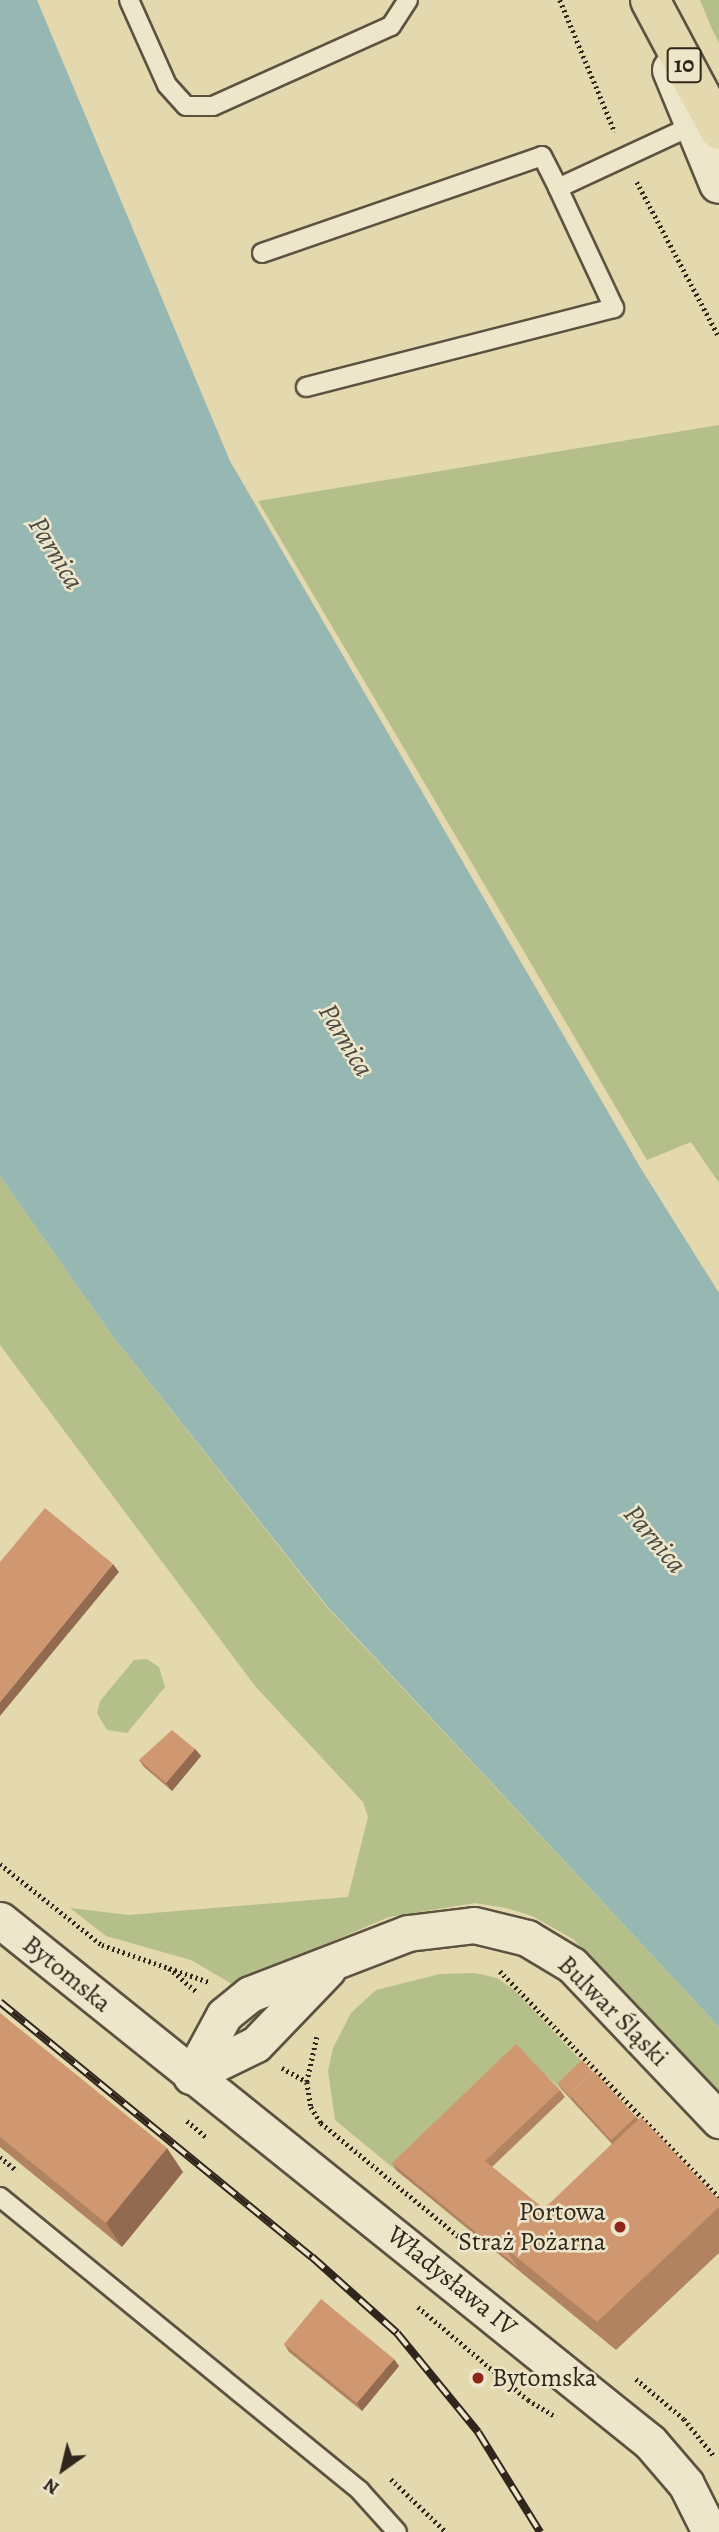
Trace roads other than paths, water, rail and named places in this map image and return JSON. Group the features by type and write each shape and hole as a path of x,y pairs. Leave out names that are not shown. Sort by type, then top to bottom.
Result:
{"main road":[{"path":"645,0 706,127 719,184"},
{"name":"10","path":"650,0 706,127"}],"street":[{"name":"Bytomska","path":"0,1920 191,2076 298,2159"},
{"name":"Bulwar Śląski","path":"191,2076 208,2041 235,2004 260,1990 330,1966 399,1936 438,1927 489,1927 527,1938 572,1965 719,2120"},
{"name":"Władysława IV","path":"298,2159 650,2442 686,2484 710,2532"}],"lane":[{"path":"129,0 167,85 186,106 213,106 391,26 408,0"},
{"path":"558,188 706,127"},
{"path":"262,253 542,156 614,308 306,387"},
{"path":"0,2197 360,2491 397,2532"}],"water":[{"name":"Parnica","path":"0,0 37,0 230,461 640,1167 719,1293 719,2027 327,1606 111,1334 0,1176"}],"railway":[{"path":"0,2002 312,2257 397,2333 478,2432 540,2532"}],"place":[{"name":"Portowa Straż Pożarna","path":"620,2227"},
{"name":"Bytomska","path":"478,2378"}]}
